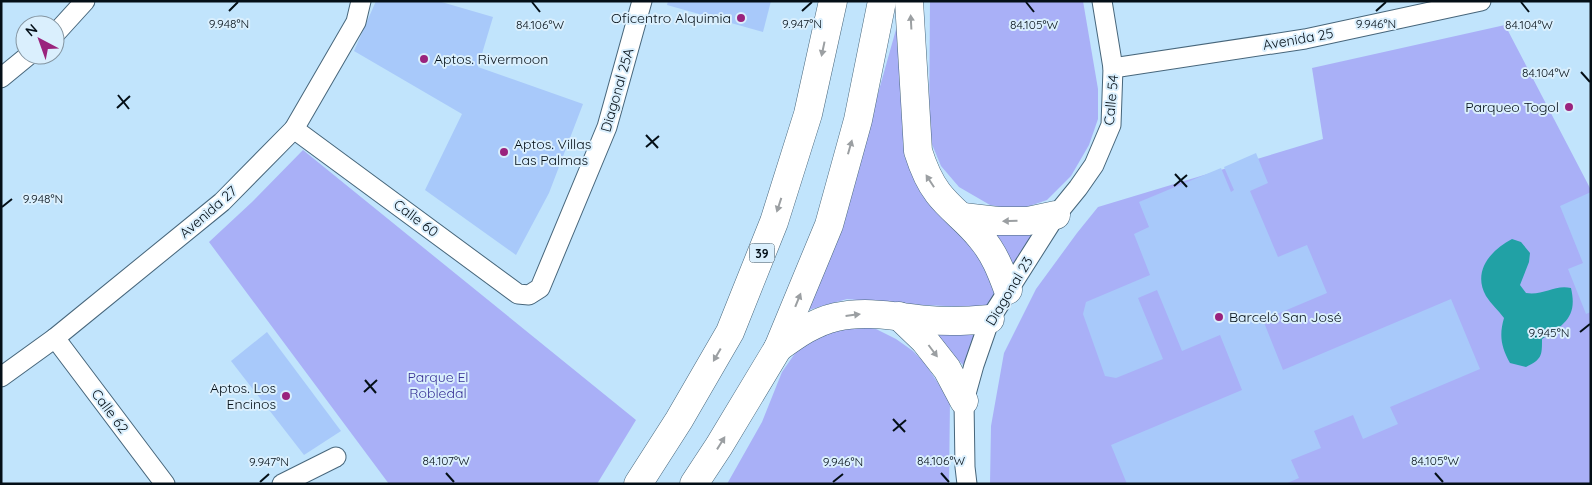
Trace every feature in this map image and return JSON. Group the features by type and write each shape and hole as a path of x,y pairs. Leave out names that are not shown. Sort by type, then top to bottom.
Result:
{"highway":[{"name":"39","path":"638,484 679,420 730,332 774,222 806,123 833,1"},
{"path":"694,484 778,348 829,225 858,120 882,1"},
{"path":"910,1 918,151 924,172 938,194 963,217 982,239 997,263 1008,290"},
{"path":"963,217 998,222 1028,221 1056,215"},
{"path":"778,348 805,328 835,317 867,313 929,320 990,319"},
{"path":"899,316 926,341 948,370 964,401"}],"street":[{"path":"65,23 85,1"},
{"name":"Avenida 27","path":"1,377 56,338 222,202 294,128 356,22 361,1"},
{"name":"Diagonal 25A","path":"540,288 607,127 642,1"},
{"name":"Calle 54","path":"1056,215 1078,188 1094,164 1111,125 1113,68 1102,1"},
{"name":"Avenida 25","path":"1113,68 1305,39 1481,1"},
{"path":"1,78 17,65"},
{"name":"Calle 60","path":"294,128 518,294 529,294 540,288"},
{"name":"Diagonal 23","path":"967,484 964,401 974,365 990,319 1056,215"},
{"name":"Calle 62","path":"56,338 165,484"},
{"path":"282,484 336,457"}],"green space":[{"path":"930,1 1083,1 1098,89 1098,119 1089,145 1071,176 1047,200 1018,210 990,205 959,187 941,166 929,137"},
{"path":"902,8 904,130 984,265 995,293 990,308 901,304 847,299 798,313 851,190"},
{"path":"1505,25 1591,190 1591,484 990,484 991,426 1004,353 1036,289 1098,207 1323,139 1312,68"},
{"name":"Parque El Robledal","path":"303,150 636,420 597,484 389,484 209,242"},
{"path":"987,230 1035,232 1010,270"},
{"path":"922,323 979,326 972,341 965,367"},
{"path":"858,326 876,329 896,339 913,351 924,362 950,401 949,484 727,484 762,422 782,372 798,349 821,331"}],"shaded area":[{"path":"1512,239 1521,242 1530,253 1529,262 1520,285 1526,293 1538,293 1565,287 1571,288 1573,298 1567,320 1542,339 1540,356 1535,362 1526,367 1510,363 1501,335 1504,318 1486,296 1481,278 1486,262 1491,255"}],"building":[{"name":"Aptos. Villas Las Palmas","path":"376,1 438,1 493,17 478,67 583,104 549,193 516,255 425,190 462,114 354,51"},
{"name":"Oficentro Alquimia","path":"668,1 771,1 763,32 667,5"},
{"name":"Barceló San José","path":"1256,153 1268,183 1250,191 1278,257 1307,245 1327,293 1263,320 1283,370 1451,299 1480,369 1390,407 1398,424 1363,439 1353,415 1314,431 1321,448 1291,460 1299,478 1285,484 1127,484 1111,445 1242,390 1220,335 1182,351 1157,290 1138,298 1163,359 1116,378 1105,376 1083,314 1086,302 1150,275 1134,234 1149,227 1139,202 1221,168 1231,192 1234,190 1224,167"},
{"path":"1591,192 1591,312 1586,314 1568,269 1583,263 1560,206"},
{"name":"Aptos. Los Encinos","path":"267,332 341,431 304,455 231,361"}],"place":[{"name":"Oficentro Alquimia","path":"741,18"},
{"name":"Aptos. Rivermoon","path":"424,59"},
{"name":"Parqueo Togol","path":"1569,107"},
{"name":"Aptos. Villas Las Palmas","path":"504,152"},
{"name":"Barceló San José","path":"1219,317"},
{"name":"Aptos. Los Encinos","path":"286,396"}]}
